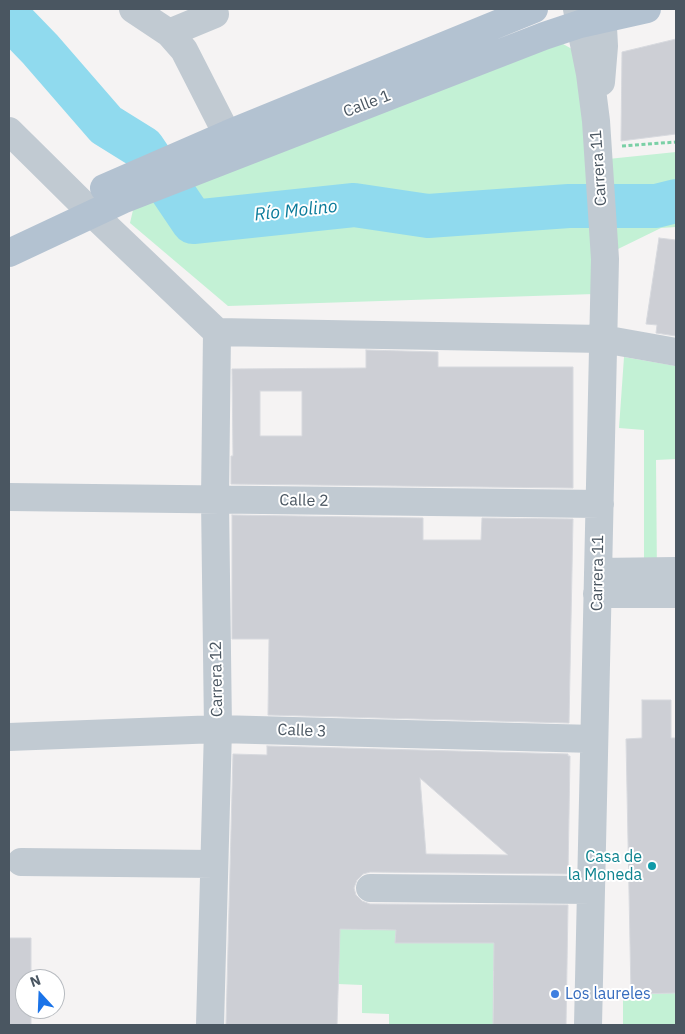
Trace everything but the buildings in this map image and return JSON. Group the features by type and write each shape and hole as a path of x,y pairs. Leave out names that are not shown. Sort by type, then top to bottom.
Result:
{"main road":[{"name":"Calle 1","path":"9,253 86,207 117,192 205,156 534,9"},
{"name":"Calle 1","path":"232,144 544,36 590,15 647,9"},
{"name":"Calle 1","path":"9,233 86,207"}],"street":[{"path":"133,9 169,33 184,50 232,144"},
{"path":"169,33 215,14"},
{"name":"Carrera 11","path":"588,1025 605,259 590,15"},
{"path":"9,131 217,332 603,339 676,352"},
{"name":"Carrera 12","path":"210,1025 218,729 215,500 217,332"},
{"name":"Calle 2","path":"9,498 600,504"},
{"path":"598,583 676,571"},
{"path":"598,583 676,594"},
{"name":"Calle 3","path":"9,737 218,729 594,739"},
{"path":"21,862 214,864"},
{"path":"370,888 591,890"}],"path":[{"path":"598,140 676,142"}],"green space":[{"path":"554,39 572,49 580,61 594,294 228,306 130,223 133,210"},
{"path":"676,152 676,227 661,228 618,249 608,159"},
{"path":"624,357 676,366 676,459 656,460 657,579 644,580 644,430 619,428"},
{"path":"339,929 396,930 396,943 527,943 526,972 493,971 493,1025 389,1025 389,1014 362,1013 362,985 338,984"},
{"path":"676,993 676,1025 623,1025 623,994"}],"waterway":[{"name":"Río Molino","path":"9,17 40,49 106,125 143,148 193,222 354,205 428,216 569,206 656,206 676,201"}],"place":[{"name":"Casa de la Moneda","path":"652,866"},
{"name":"Los laureles","path":"555,994"}]}
